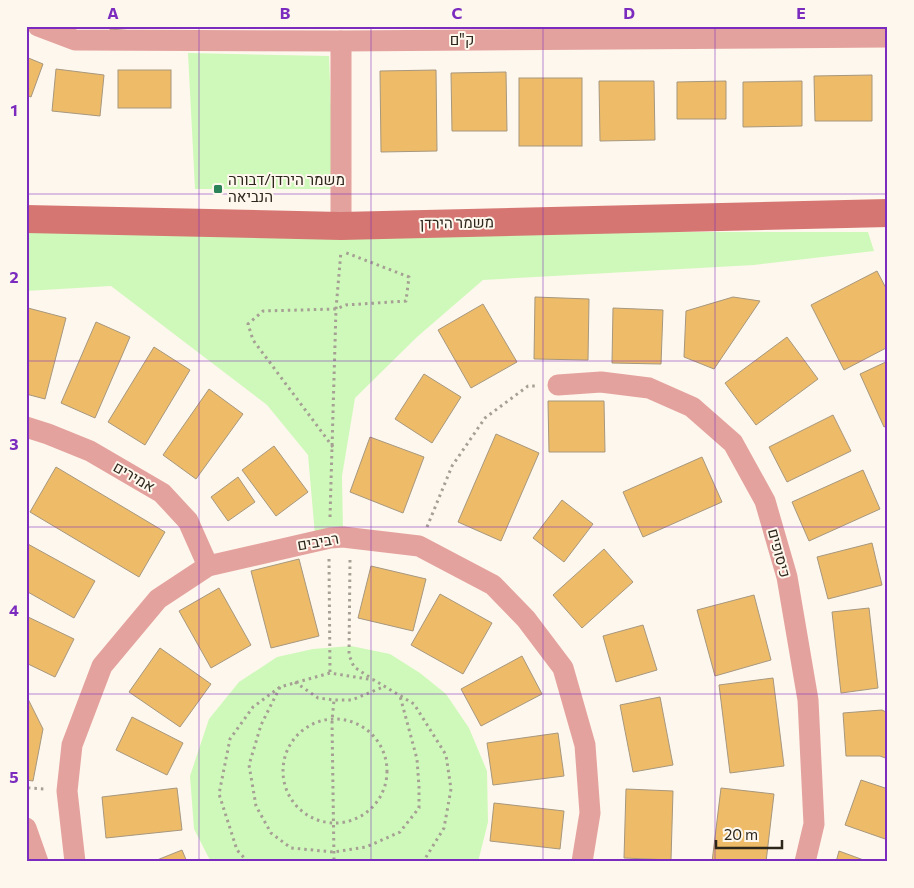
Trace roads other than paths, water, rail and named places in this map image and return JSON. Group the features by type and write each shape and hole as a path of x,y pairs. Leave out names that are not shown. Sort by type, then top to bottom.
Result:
{"street":[{"name":"ק\"ם","path":"38,26 77,33 341,41 888,37"},
{"path":"341,41 341,238"},
{"name":"משמר הירדן","path":"26,218 341,238 888,213"},
{"name":"כיסופים","path":"558,385 601,382 649,388 692,407 733,443 765,501 787,577 808,700 814,824 804,862"},
{"name":"אמירים","path":"26,427 90,451 162,493 188,521 208,566"},
{"name":"רביבים","path":"75,862 67,791 72,745 102,666 158,599 208,566 340,538 419,546 494,585 526,619 563,668 585,745 590,813 582,862"},
{"path":"26,828 38,862"}],"place":[{"name":"משמר הירדן/דבורה הנביאה","path":"218,189"}]}
